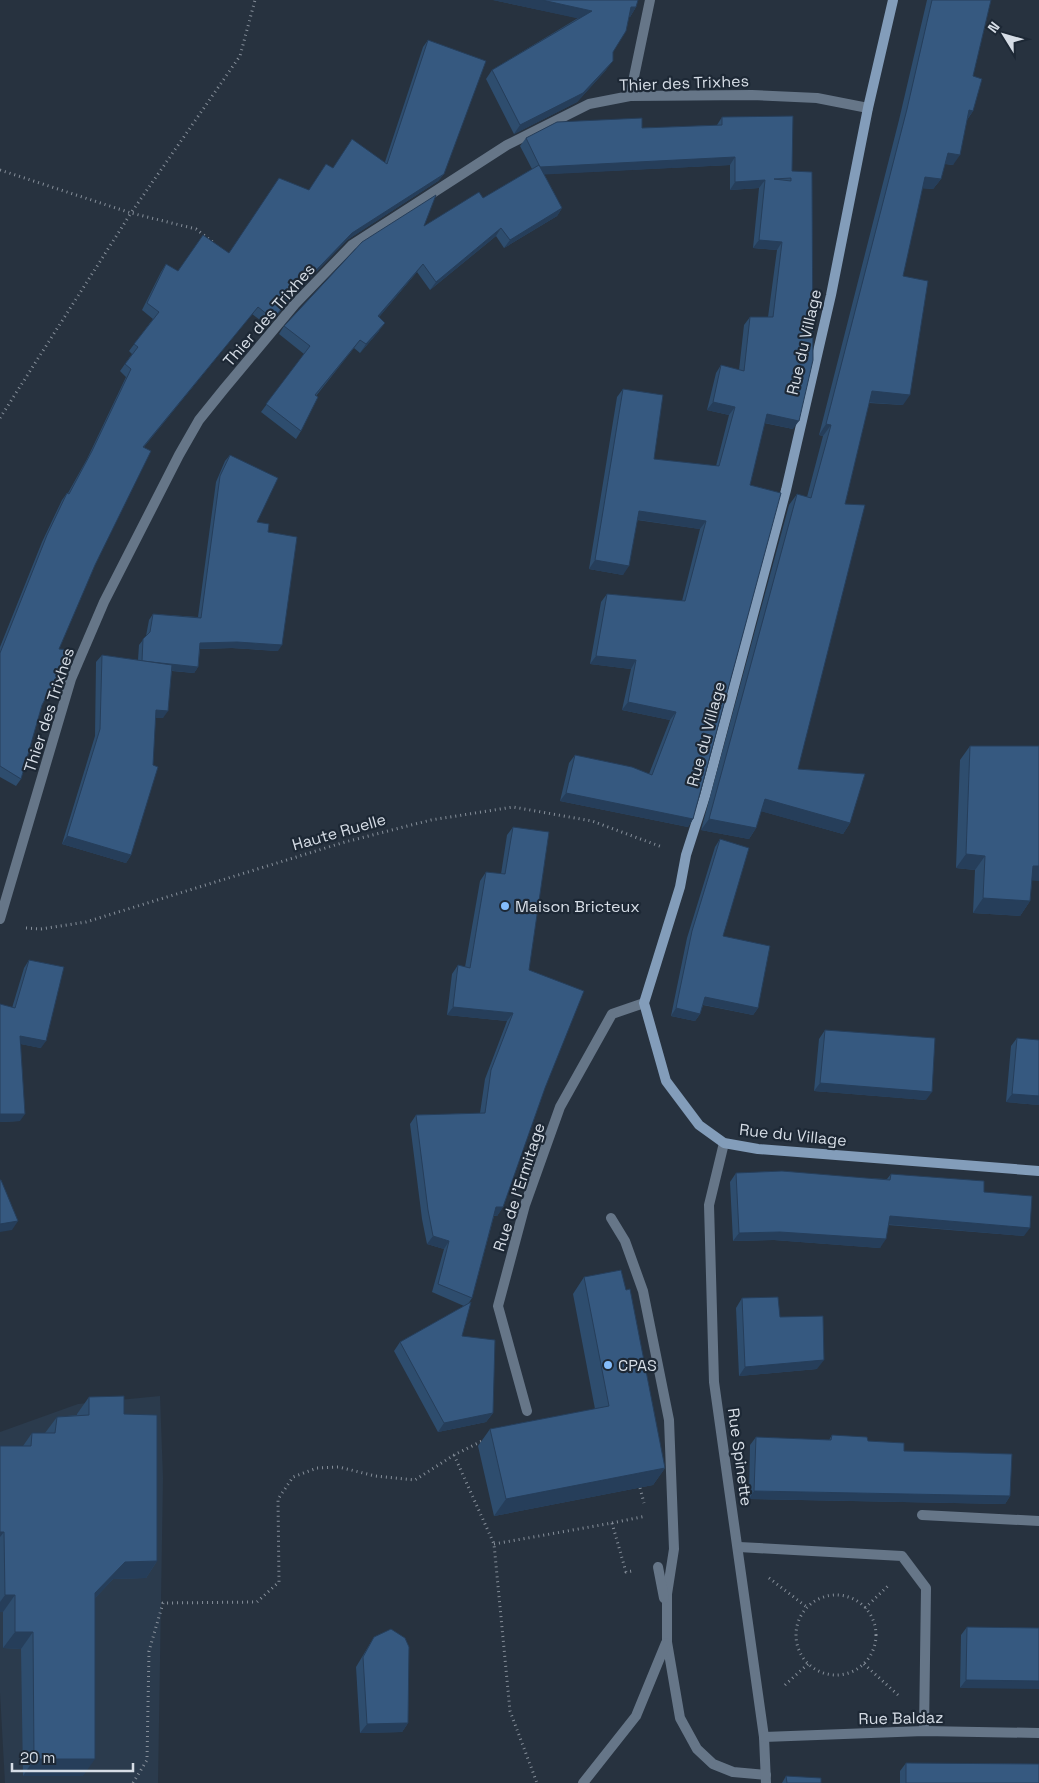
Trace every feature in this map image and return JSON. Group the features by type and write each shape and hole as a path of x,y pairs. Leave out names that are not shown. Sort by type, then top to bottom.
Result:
{"street":[{"path":"630,96 650,0"},
{"name":"Rue du Village","path":"893,0 868,108 831,295 786,490 705,796 686,855 680,887 644,1003 666,1081 699,1125 724,1143 758,1149 1039,1171"},
{"name":"Thier des Trixhes","path":"0,919 71,679 104,602 199,420 295,304 352,245 430,193 536,129 589,104 630,96 793,96 868,108"},
{"name":"Rue de l'Ermitage","path":"527,1411 498,1306 525,1205 560,1107 612,1014 644,1003"},
{"name":"Rue Spinette","path":"611,1218 625,1241 643,1292 669,1420 674,1549 667,1594 667,1642 680,1718 697,1749 713,1764 734,1772 766,1779 764,1737 714,1382 709,1205 724,1143"},
{"path":"922,1515 1039,1521"},
{"path":"739,1551 902,1556 926,1588 924,1731"},
{"path":"658,1567 667,1616"},
{"name":"Rue Spinette","path":"583,1783 636,1716 667,1642"},
{"name":"Rue Baldaz","path":"764,1737 924,1731 1039,1732"}],"path":[{"path":"0,418 131,213 240,56 255,0"},
{"path":"0,170 131,213 196,230 219,247"},
{"name":"Haute Ruelle","path":"16,928 41,929 86,922 345,842 431,820 513,807 592,821 686,855"},
{"path":"133,1783 147,1760 149,1651 163,1603 257,1602 279,1582 278,1499 293,1477 316,1468 339,1467 375,1476 415,1480 454,1455 500,1432 527,1411"},
{"path":"454,1455 494,1544 510,1711 537,1783"},
{"path":"494,1544 646,1516 640,1488"},
{"path":"612,1523 626,1572 658,1567"},
{"path":"739,1551 808,1608"},
{"path":"865,1608 910,1566"},
{"path":"840,1595 853,1599 865,1608 872,1619 876,1634 873,1650 864,1664 850,1673 834,1675 818,1672 808,1664 797,1646 796,1630 801,1616 808,1608 824,1597 840,1595"},
{"path":"864,1664 925,1718"}],"shaded area":[{"path":"160,1396 163,1478 158,1783 5,1783 0,1693 0,1432 78,1404"}],"building":[{"path":"542,0 638,0 636,7 631,7 626,31 613,52 613,61 583,93 520,125 492,70 592,11"},
{"path":"932,0 991,0 973,76 982,79 973,111 969,110 960,155 948,153 941,179 925,177 903,276 928,281 910,395 872,391 845,504 865,505 798,769 865,774 850,823 765,799 756,828 709,819 797,494 811,498 831,425 826,424 907,109"},
{"path":"428,40 486,61 444,174 352,233 295,292 273,319 258,307 143,447 151,451 95,565 59,649 71,650 42,705 21,779 0,766 0,653 47,535 67,493 69,494 92,451 131,369 125,364 138,347 134,344 159,312 147,303 166,264 178,271 203,235 229,253 279,178 309,190 326,164 333,168 352,139 387,164"},
{"path":"793,116 792,171 812,172 813,360 799,421 767,414 750,485 781,493 693,819 566,793 575,755 632,767 652,775 676,712 628,702 636,660 596,656 607,594 685,601 706,521 639,511 629,566 595,560 623,389 663,395 654,459 719,466 735,407 713,402 721,365 744,371 750,317 773,317 782,242 759,240 765,180 735,182 735,157 540,167 526,138 557,122 642,118 642,128 722,125 722,117","holes":["791,178 791,181 774,179"]},
{"path":"539,165 562,208 510,240 501,228 436,282 423,264 378,316 385,323 366,344 360,340 315,395 318,397 301,431 266,404 310,346 284,326 362,242 436,195 424,226 479,192 483,198"},
{"path":"230,455 278,478 257,522 269,524 268,532 297,537 282,645 237,642 200,643 198,667 142,661 143,639 150,632 153,614 201,618 220,476"},
{"path":"102,655 172,665 168,711 156,710 153,765 158,767 131,855 67,836 100,729"},
{"path":"970,746 1039,746 1039,866 1033,866 1030,901 983,898 985,856 966,854"},
{"path":"513,827 549,832 529,970 584,991 545,1088 503,1207 496,1207 472,1298 438,1284 449,1241 433,1236 416,1115 485,1113 491,1070 513,1013 453,1007 458,965 470,968 486,872 505,874"},
{"path":"720,839 749,848 723,936 770,946 758,1008 705,997 700,1014 676,1008 692,931"},
{"path":"29,960 64,967 46,1041 20,1036 25,1114 0,1114 0,1004 15,1008"},
{"path":"825,1030 935,1038 932,1092 820,1083"},
{"path":"1017,1038 1039,1040 1039,1096 1012,1094"},
{"path":"782,1171 890,1180 891,1174 984,1181 984,1192 1032,1196 1030,1228 890,1216 886,1239 780,1232 739,1233 736,1173"},
{"path":"1,1180 18,1221 0,1224"},
{"name":"CPAS","path":"621,1270 626,1290 630,1289 665,1468 506,1499 490,1429 609,1406 584,1277"},
{"path":"778,1297 780,1317 823,1316 824,1360 745,1367 742,1298"},
{"path":"471,1302 462,1336 495,1340 493,1413 444,1423 400,1342"},
{"path":"124,1396 124,1414 157,1415 157,1561 125,1562 95,1593 95,1759 34,1759 33,1632 15,1632 15,1595 5,1595 4,1532 0,1532 0,1446 31,1446 32,1433 55,1433 57,1417 89,1415 89,1397"},
{"path":"832,1435 867,1437 868,1441 904,1443 904,1451 1012,1454 1010,1496 754,1491 756,1437 831,1440"},
{"path":"967,1627 1039,1628 1039,1681 966,1680"},
{"path":"391,1629 405,1638 409,1647 408,1723 367,1724 363,1657 374,1637"},
{"path":"906,1763 1039,1764 1039,1783 906,1783"},
{"path":"786,1776 821,1778 821,1783 787,1783"}],"place":[{"name":"Maison Bricteux","path":"505,906"},
{"name":"CPAS","path":"608,1365"}]}
